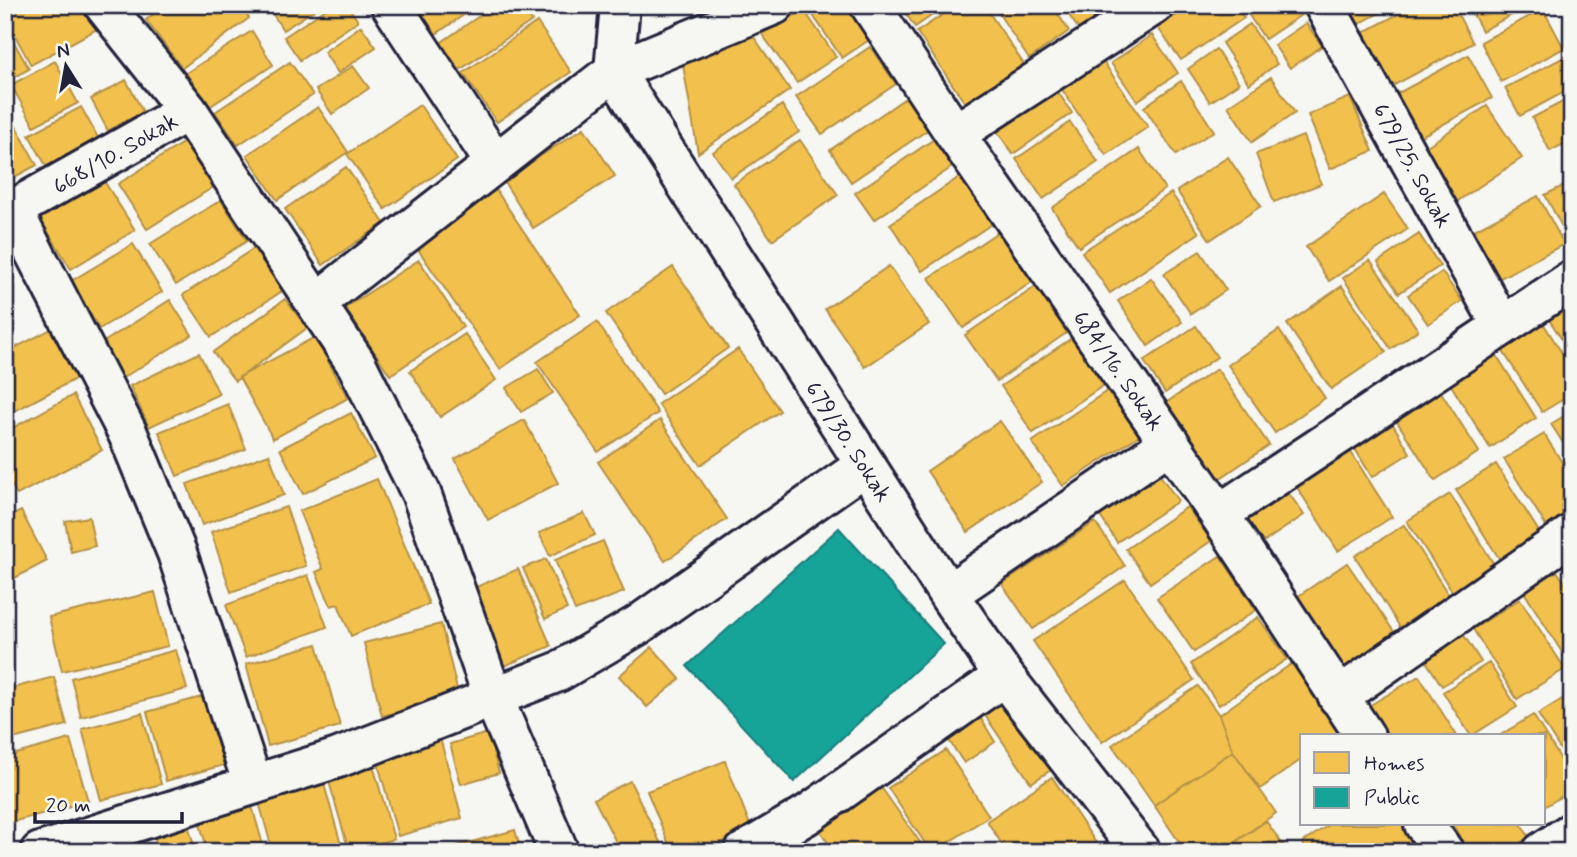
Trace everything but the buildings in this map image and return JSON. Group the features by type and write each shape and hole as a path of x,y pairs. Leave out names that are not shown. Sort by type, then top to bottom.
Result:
{"street":[{"path":"104,5 188,111 357,365 421,493 493,698 559,852"},
{"path":"391,5 495,163"},
{"path":"614,71 620,5"},
{"path":"316,303 614,71 774,5"},
{"name":"684/16. Sokak","path":"870,5 955,134 1219,514 1363,734"},
{"path":"955,134 1154,5"},
{"name":"679/25. Sokak","path":"1324,5 1503,326"},
{"name":"679/30. Sokak","path":"614,71 948,594 1004,676 1141,852"},
{"name":"668/10. Sokak","path":"9,213 188,111"},
{"path":"9,213 128,435 177,554 253,785"},
{"path":"1219,514 1572,279"},
{"path":"948,594 1170,443"},
{"path":"40,852 338,758 558,671 638,625 864,466"},
{"path":"1338,697 1572,534"},
{"path":"744,852 808,814 1004,676"},
{"path":"1425,826 1444,852"},
{"path":"1542,852 1572,832"}]}
